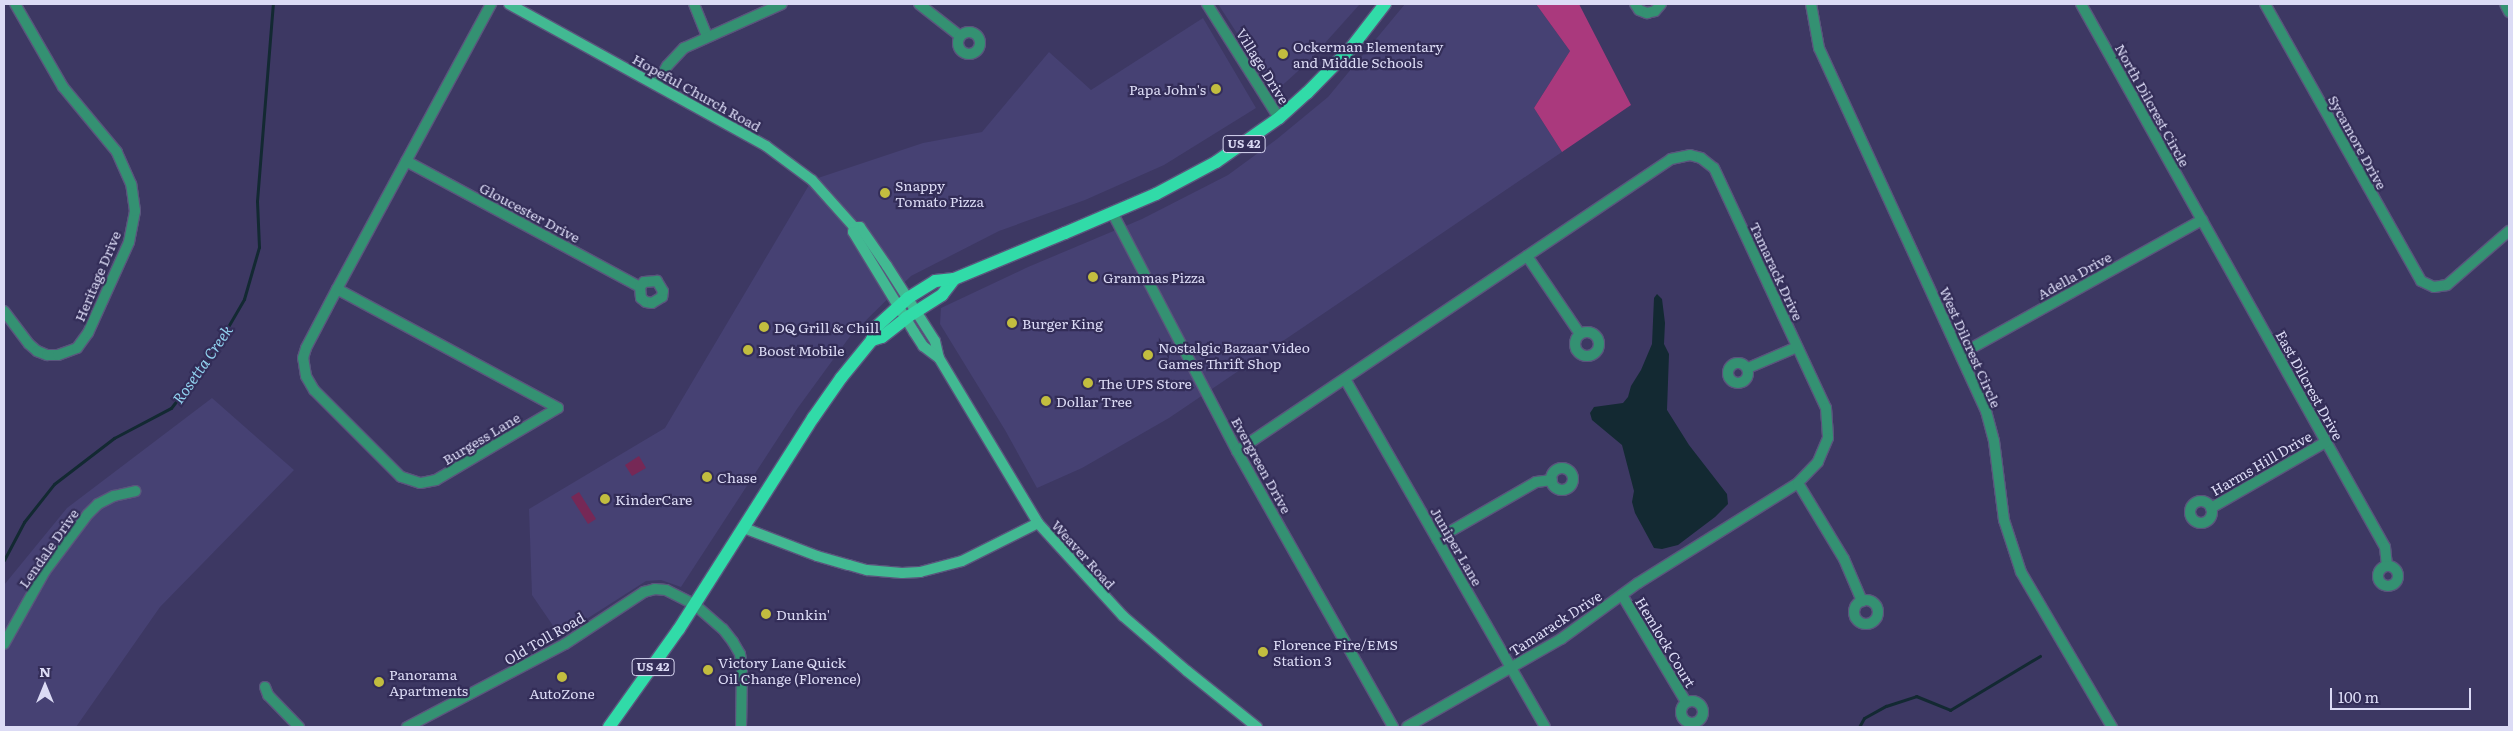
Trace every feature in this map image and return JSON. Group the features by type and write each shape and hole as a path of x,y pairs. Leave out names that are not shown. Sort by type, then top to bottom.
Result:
{"main road":[{"name":"Hopeful Church Road","path":"509,4 766,146 789,162 832,200 854,227 860,227 903,302"},
{"name":"US 42","path":"609,727 656,663 813,418 841,378 872,340 874,328 903,302 935,282 954,279 1156,194 1216,162 1279,118 1330,71 1386,4"},
{"name":"US 42","path":"872,340 882,337 942,295 954,279"},
{"name":"Weaver Road","path":"903,302 911,315 935,341 939,358 1038,523 1123,616 1256,727"},
{"path":"744,528 817,556 867,570 902,574 962,561 1038,523"}],"street":[{"name":"Heritage Drive","path":"4,311 29,344 37,351 58,355 77,348 88,333 128,242 135,211 131,184 117,152 63,87 14,4"},
{"name":"Burgess Lane","path":"337,289 558,408 436,480 420,483 401,477 314,390 306,376 303,358 306,348 337,289 491,4"},
{"path":"694,4 707,37"},
{"path":"656,85 674,56 684,48 782,4"},
{"path":"919,4 940,23 960,36"},
{"name":"Village Drive","path":"1207,4 1279,118"},
{"path":"1635,4 1639,10 1647,13 1655,11 1661,4"},
{"name":"West Dilcrest Circle","path":"1811,4 1819,48 1980,395 1991,427 1998,460 2004,520 2021,572 2112,727"},
{"name":"North Dilcrest Circle","path":"2081,4 2202,220"},
{"name":"Sycamore Drive","path":"2265,4 2415,273 2425,284 2441,287 2452,282 2509,231"},
{"path":"2505,4 2509,12"},
{"name":"Tamarack Drive","path":"1238,451 1671,159 1684,155 1701,158 1710,163 1718,176 1823,400 1828,426 1828,438 1818,462 1798,483 1638,583 1578,628 1407,727"},
{"name":"Gloucester Drive","path":"406,161 640,287"},
{"name":"Evergreen Drive","path":"1112,212 1238,451 1393,727"},
{"name":"Adella Drive","path":"1961,354 2202,220"},
{"name":"East Dilcrest Drive","path":"2202,220 2385,547 2387,566"},
{"path":"1528,256 1580,334"},
{"path":"1748,368 1797,347"},
{"name":"Juniper Lane","path":"1345,379 1546,727"},
{"name":"Harms Hill Drive","path":"2211,508 2326,442"},
{"path":"1437,539 1536,482 1552,480"},
{"path":"1798,483 1844,559 1862,601"},
{"name":"Lendale Drive","path":"4,644 45,571 88,514 98,504 114,496 135,491"},
{"name":"Old Toll Road","path":"407,727 565,644 644,592 654,589 666,590 694,604 723,629 740,654 742,666 741,727"},
{"name":"Hemlock Court","path":"1622,595 1686,702"},
{"path":"265,687 268,695 299,727"}],"shaded area":[{"name":"Ockerman Elementary and Middle Schools","path":"1218,4 1360,4 1308,62 1275,92"},
{"path":"1405,4 1536,4 1570,51 1534,108 1562,152 1169,418 1082,468 1037,488 1005,430 940,324 941,308 1028,267 1142,219 1228,175 1277,139 1328,97"},
{"path":"1536,4 1579,4 1631,105 1562,152 1534,108 1570,51"},
{"path":"1203,18 1256,108 1164,165 1085,200 999,231 911,276 851,335 797,409 681,587 661,580 646,581 560,636 532,595 529,509 665,428 812,180 923,143 982,132 1049,52 1091,90"},
{"path":"212,398 294,470 160,607 76,727 4,727 4,585 67,508"},
{"path":"639,456 646,468 632,476 625,465"},
{"path":"579,492 596,519 588,524 571,497"}],"water":[{"path":"1657,294 1662,299 1665,323 1664,344 1669,354 1667,410 1689,445 1727,494 1728,504 1715,517 1678,545 1662,549 1654,548 1635,513 1632,502 1634,491 1622,445 1592,420 1590,413 1594,407 1623,403 1628,397 1631,386 1641,370 1652,344 1654,298"}],"waterway":[{"name":"Rosetta Creek","path":"4,560 24,522 54,484 114,438 171,408 211,356 244,299 259,247 257,201 273,4"},
{"path":"1859,727 1864,718 1886,706 1916,696 1950,710 2040,656"}],"place":[{"name":"Ockerman Elementary and Middle Schools","path":"1283,54"},
{"name":"Papa John's","path":"1216,89"},
{"name":"Snappy Tomato Pizza","path":"885,193"},
{"name":"Grammas Pizza","path":"1093,277"},
{"name":"Burger King","path":"1012,323"},
{"name":"DQ Grill & Chill","path":"764,327"},
{"name":"Boost Mobile","path":"748,350"},
{"name":"Nostalgic Bazaar Video Games Thrift Shop","path":"1148,355"},
{"name":"The UPS Store","path":"1088,383"},
{"name":"Dollar Tree","path":"1046,401"},
{"name":"Chase","path":"707,477"},
{"name":"KinderCare","path":"605,499"},
{"name":"Dunkin'","path":"766,614"},
{"name":"Florence Fire/EMS Station 3","path":"1263,652"},
{"name":"Victory Lane Quick Oil Change (Florence)","path":"708,670"},
{"name":"AutoZone","path":"562,677"},
{"name":"Panorama Apartments","path":"379,682"}]}
